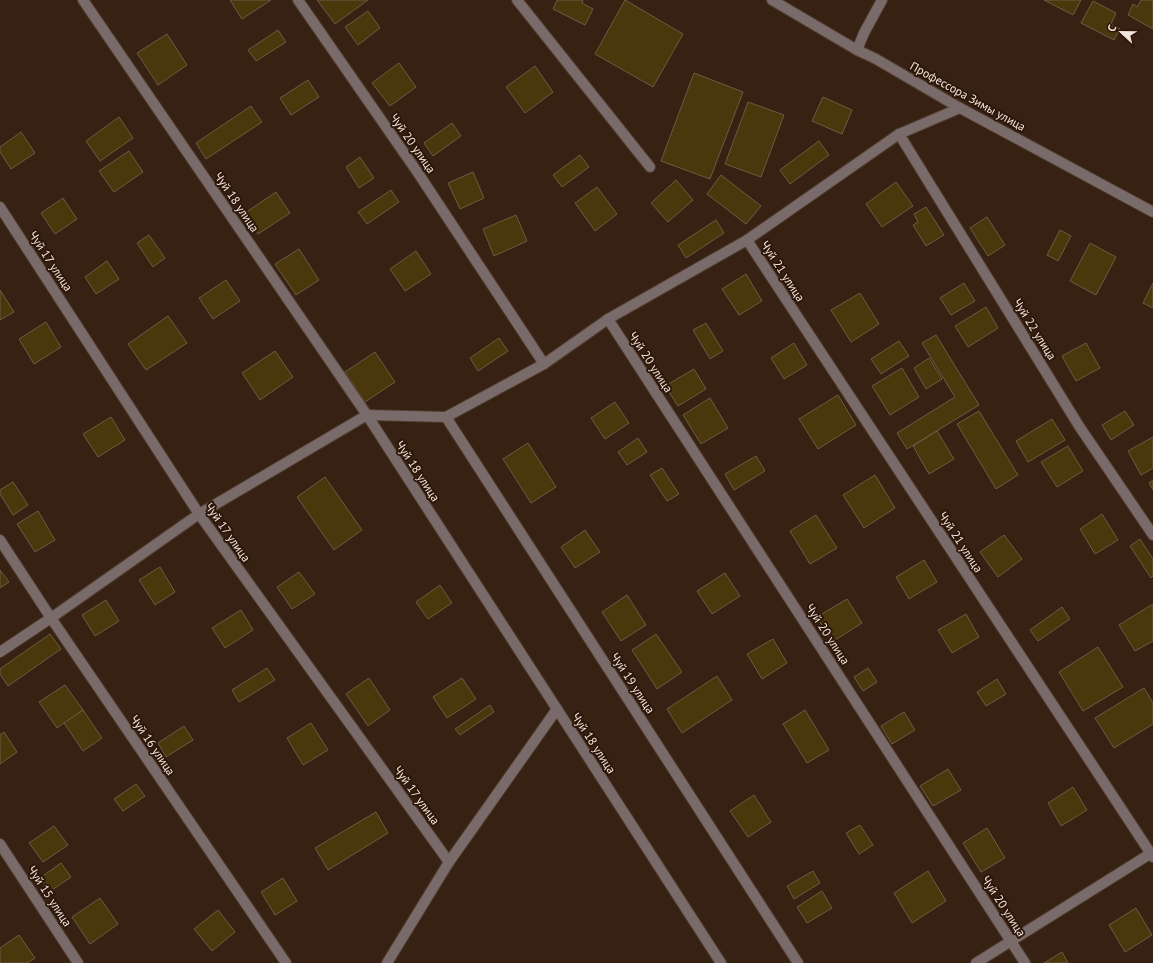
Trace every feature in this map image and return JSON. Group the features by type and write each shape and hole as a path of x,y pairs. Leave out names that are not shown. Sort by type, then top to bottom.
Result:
{"street":[{"name":"Чуй 18 улица","path":"83,0 367,415 721,963"},
{"name":"Чуй 20 улица","path":"298,0 418,173 544,364"},
{"path":"517,0 650,167"},
{"name":"Профессора Зимы улица","path":"772,0 960,108 1153,212"},
{"path":"857,50 864,33 882,0"},
{"path":"0,652 199,514 367,415 446,417 544,364 608,319 747,240 899,134 960,108"},
{"name":"Чуй 22 улица","path":"899,134 1080,426 1153,535"},
{"name":"Чуй 17 улица","path":"0,207 199,514 449,862"},
{"name":"Чуй 21 улица","path":"747,240 1152,854"},
{"name":"Чуй 20 улица","path":"608,319 1025,963"},
{"name":"Чуй 19 улица","path":"446,417 798,963"},
{"name":"Чуй 16 улица","path":"0,540 51,618 286,963"},
{"path":"387,963 449,862 557,708"},
{"name":"Чуй 15 улица","path":"0,844 78,963"},
{"path":"976,963 1152,854"}],"building":[{"path":"230,0 271,0 242,19"},
{"path":"317,0 368,0 335,24"},
{"path":"557,0 583,0 582,3 593,9 585,25 553,9"},
{"path":"625,0 683,34 653,87 595,54"},
{"path":"1044,0 1081,0 1073,15"},
{"path":"1141,0 1153,0 1153,29 1128,15 1133,4 1137,7"},
{"path":"1093,1 1116,13 1111,24 1120,29 1114,40 1081,23"},
{"path":"368,11 380,28 358,45 345,27"},
{"path":"278,30 286,42 256,61 248,50"},
{"path":"167,34 187,65 158,85 137,53"},
{"path":"399,63 416,87 390,106 372,83"},
{"path":"535,66 553,92 525,113 506,87"},
{"path":"694,73 743,92 710,179 661,161"},
{"path":"308,80 319,97 291,115 280,98"},
{"path":"823,97 852,110 842,134 812,121"},
{"path":"748,102 784,115 761,177 725,164"},
{"path":"251,106 262,122 206,159 196,143"},
{"path":"119,117 133,138 100,161 86,141"},
{"path":"452,123 461,136 433,156 424,143"},
{"path":"21,132 35,153 11,169 0,152 0,147"},
{"path":"819,141 829,155 790,184 780,170"},
{"path":"129,151 143,172 114,192 99,171"},
{"path":"580,155 589,167 562,187 553,175"},
{"path":"360,157 374,178 359,188 346,167"},
{"path":"473,172 484,198 460,209 448,183"},
{"path":"721,175 761,206 746,224 707,194"},
{"path":"676,180 693,200 668,222 651,203"},
{"path":"896,182 913,206 882,227 866,204"},
{"path":"597,187 617,214 595,231 575,203"},
{"path":"391,190 399,202 367,224 358,212"},
{"path":"276,192 290,213 258,234 245,213"},
{"path":"63,198 77,219 55,234 41,213"},
{"path":"926,207 944,235 926,246 913,225 918,222 914,214"},
{"path":"516,215 527,241 494,256 483,229"},
{"path":"987,217 1005,245 988,256 970,228"},
{"path":"716,220 724,233 686,258 678,245"},
{"path":"1060,230 1071,236 1058,261 1047,255"},
{"path":"149,235 165,258 153,267 137,243"},
{"path":"1090,243 1116,257 1096,295 1070,281"},
{"path":"299,249 319,280 296,295 275,264"},
{"path":"416,251 431,274 405,291 390,269"},
{"path":"107,261 119,279 96,294 85,277"},
{"path":"746,274 762,301 739,315 722,289"},
{"path":"226,280 240,301 213,319 199,298"},
{"path":"964,283 975,301 951,315 940,298"},
{"path":"1153,283 1153,308 1143,303"},
{"path":"0,290 14,312 0,320"},
{"path":"860,293 879,324 851,342 831,310"},
{"path":"986,307 998,328 968,347 955,326"},
{"path":"168,316 187,343 146,370 128,344"},
{"path":"46,322 61,347 34,364 19,339"},
{"path":"706,323 723,351 710,359 693,330"},
{"path":"936,335 979,405 907,449 897,433 955,397 922,343"},
{"path":"499,338 508,351 478,371 470,358"},
{"path":"899,341 909,356 881,374 871,359"},
{"path":"794,343 807,365 784,379 771,358"},
{"path":"1086,343 1100,368 1076,381 1062,356"},
{"path":"275,351 293,377 260,400 242,373"},
{"path":"375,352 395,382 365,402 345,372"},
{"path":"929,358 942,379 926,389 914,368"},
{"path":"902,368 919,397 890,415 872,386"},
{"path":"694,369 706,389 678,406 665,386"},
{"path":"838,395 856,425 818,449 799,419"},
{"path":"710,398 728,428 701,444 683,415"},
{"path":"615,402 629,423 605,439 591,418"},
{"path":"979,411 1018,475 996,489 957,424"},
{"path":"1125,411 1134,425 1111,440 1102,425"},
{"path":"111,417 125,440 98,457 83,434"},
{"path":"1052,419 1065,440 1028,462 1016,441"},
{"path":"937,431 954,459 929,474 913,446"},
{"path":"1153,437 1153,468 1141,475 1128,451"},
{"path":"638,438 647,452 627,465 618,452"},
{"path":"528,443 556,487 531,503 503,459"},
{"path":"1068,446 1083,471 1057,487 1041,462"},
{"path":"756,456 765,471 734,490 725,474"},
{"path":"662,468 679,494 667,501 650,475"},
{"path":"875,475 895,508 864,528 843,495"},
{"path":"325,477 362,530 334,550 297,497"},
{"path":"1153,480 1153,490 1149,483"},
{"path":"13,482 28,505 13,515 0,494 0,490"},
{"path":"38,511 55,540 35,552 17,524"},
{"path":"1102,514 1118,540 1095,554 1080,529"},
{"path":"816,515 837,548 810,564 790,531"},
{"path":"585,530 600,552 575,568 561,547"},
{"path":"1004,535 1022,559 998,577 980,552"},
{"path":"1140,539 1153,559 1153,576 1151,578 1130,546"},
{"path":"924,560 937,582 909,599 896,577"},
{"path":"160,567 175,592 155,605 139,580"},
{"path":"0,570 9,582 0,588"},
{"path":"299,572 315,594 292,609 277,587"},
{"path":"725,573 740,596 712,614 697,591"},
{"path":"440,585 452,603 428,619 416,602"},
{"path":"627,595 646,625 621,641 602,612"},
{"path":"847,599 862,623 832,642 817,617"},
{"path":"106,600 119,621 95,636 82,615"},
{"path":"1153,604 1153,641 1135,651 1119,625"},
{"path":"1062,607 1070,619 1038,641 1030,630"},
{"path":"241,610 253,630 225,648 212,628"},
{"path":"966,614 979,637 952,653 938,630"},
{"path":"50,634 61,649 8,686 0,674 0,669"},
{"path":"656,634 682,672 657,689 632,650"},
{"path":"773,639 787,663 762,679 747,654"},
{"path":"1098,647 1123,687 1083,711 1059,672"},
{"path":"267,668 275,680 239,702 232,690"},
{"path":"868,668 877,682 863,691 854,677"},
{"path":"717,676 732,700 682,733 667,709"},
{"path":"369,678 390,710 368,726 346,694"},
{"path":"462,678 476,699 447,718 433,697"},
{"path":"997,679 1006,694 986,706 977,692"},
{"path":"65,685 83,710 57,728 39,702"},
{"path":"1144,688 1153,703 1153,724 1114,748 1095,718"},
{"path":"490,705 494,712 460,735 455,729"},
{"path":"83,710 102,738 83,751 64,723"},
{"path":"805,710 829,750 807,763 783,724"},
{"path":"904,712 915,730 892,744 881,726"},
{"path":"311,723 328,750 303,765 287,738"},
{"path":"184,726 193,740 166,757 158,743"},
{"path":"4,732 17,752 0,764 0,735"},
{"path":"948,769 961,790 933,806 920,786"},
{"path":"136,784 145,796 123,811 114,799"},
{"path":"1073,787 1087,810 1061,826 1048,803"},
{"path":"754,795 771,822 748,837 730,811"},
{"path":"376,812 388,833 328,870 315,848"},
{"path":"860,825 873,845 859,854 846,833"},
{"path":"54,826 68,845 43,862 29,843"},
{"path":"987,828 1005,858 981,872 963,843"},
{"path":"61,863 71,877 49,892 40,878"},
{"path":"813,871 820,883 794,899 787,886"},
{"path":"928,871 946,901 912,923 894,893"},
{"path":"283,878 297,901 275,915 261,892"},
{"path":"822,891 832,908 807,923 797,907"},
{"path":"100,898 118,924 90,944 72,917"},
{"path":"1136,908 1152,935 1125,952 1109,925"},
{"path":"218,910 235,932 212,951 194,929"},
{"path":"19,935 35,958 27,963 0,963 0,948"},
{"path":"1062,952 1068,963 1044,963"}]}
